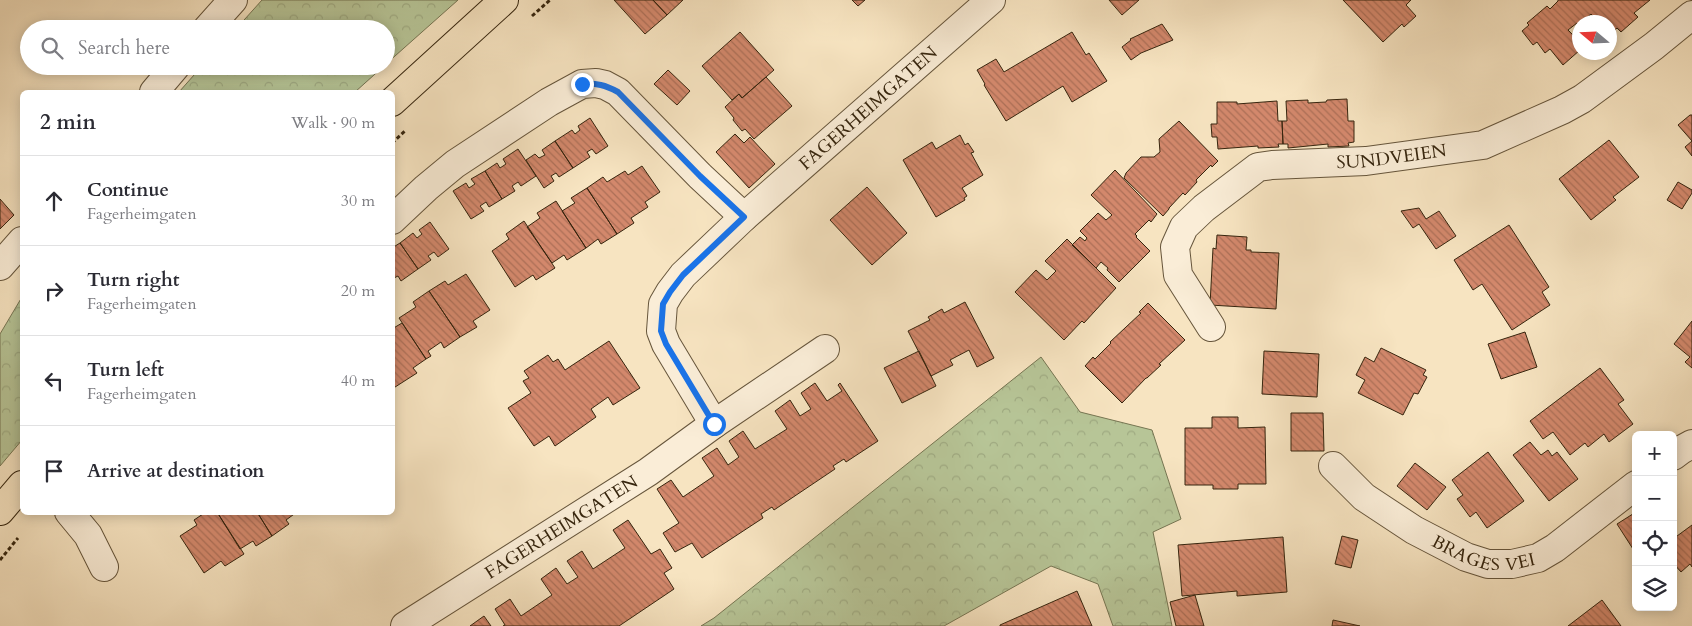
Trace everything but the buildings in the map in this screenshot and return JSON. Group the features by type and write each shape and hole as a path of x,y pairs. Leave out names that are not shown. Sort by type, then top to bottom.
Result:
{"main road":[{"path":"395,99 504,0"},
{"path":"0,511 20,486"}],"street":[{"path":"215,20 233,0"},
{"name":"FAGERHEIMGATEN","path":"714,424 666,344 661,331 663,304 670,292 683,275 744,217 991,0"},
{"name":"SUNDVEIEN","path":"1211,327 1178,275 1175,248 1184,227 1204,208 1258,167 1366,161 1482,145 1562,110 1582,99 1654,46 1692,15"},
{"path":"156,90 168,75"},
{"path":"395,217 454,164 549,102 582,84 596,83 606,85 618,92 700,176 744,217"},
{"path":"0,266 20,243"},
{"name":"FAGERHEIMGATEN","path":"405,626 648,472 714,424 824,349"},
{"path":"1677,453 1692,444"},
{"name":"BRAGES VEI","path":"1333,466 1364,497 1414,530 1466,557 1488,564 1512,564 1538,558 1555,548 1632,488"},
{"path":"71,515 88,535 104,567"}],"green space":[{"path":"262,0 458,0 395,56 395,20 244,20"},
{"path":"194,75 374,75 357,90 181,90"},
{"path":"20,300 20,442 0,466 0,334"},
{"path":"1041,357 1080,412 1152,430 1181,519 1153,532 1172,626 1113,626 1098,584 1051,566 944,626 701,626 714,618"}],"route":[{"path":"582,84 596,83 606,85 618,92 700,176 744,217 683,275 663,304 661,331 666,344 714,424"}]}
